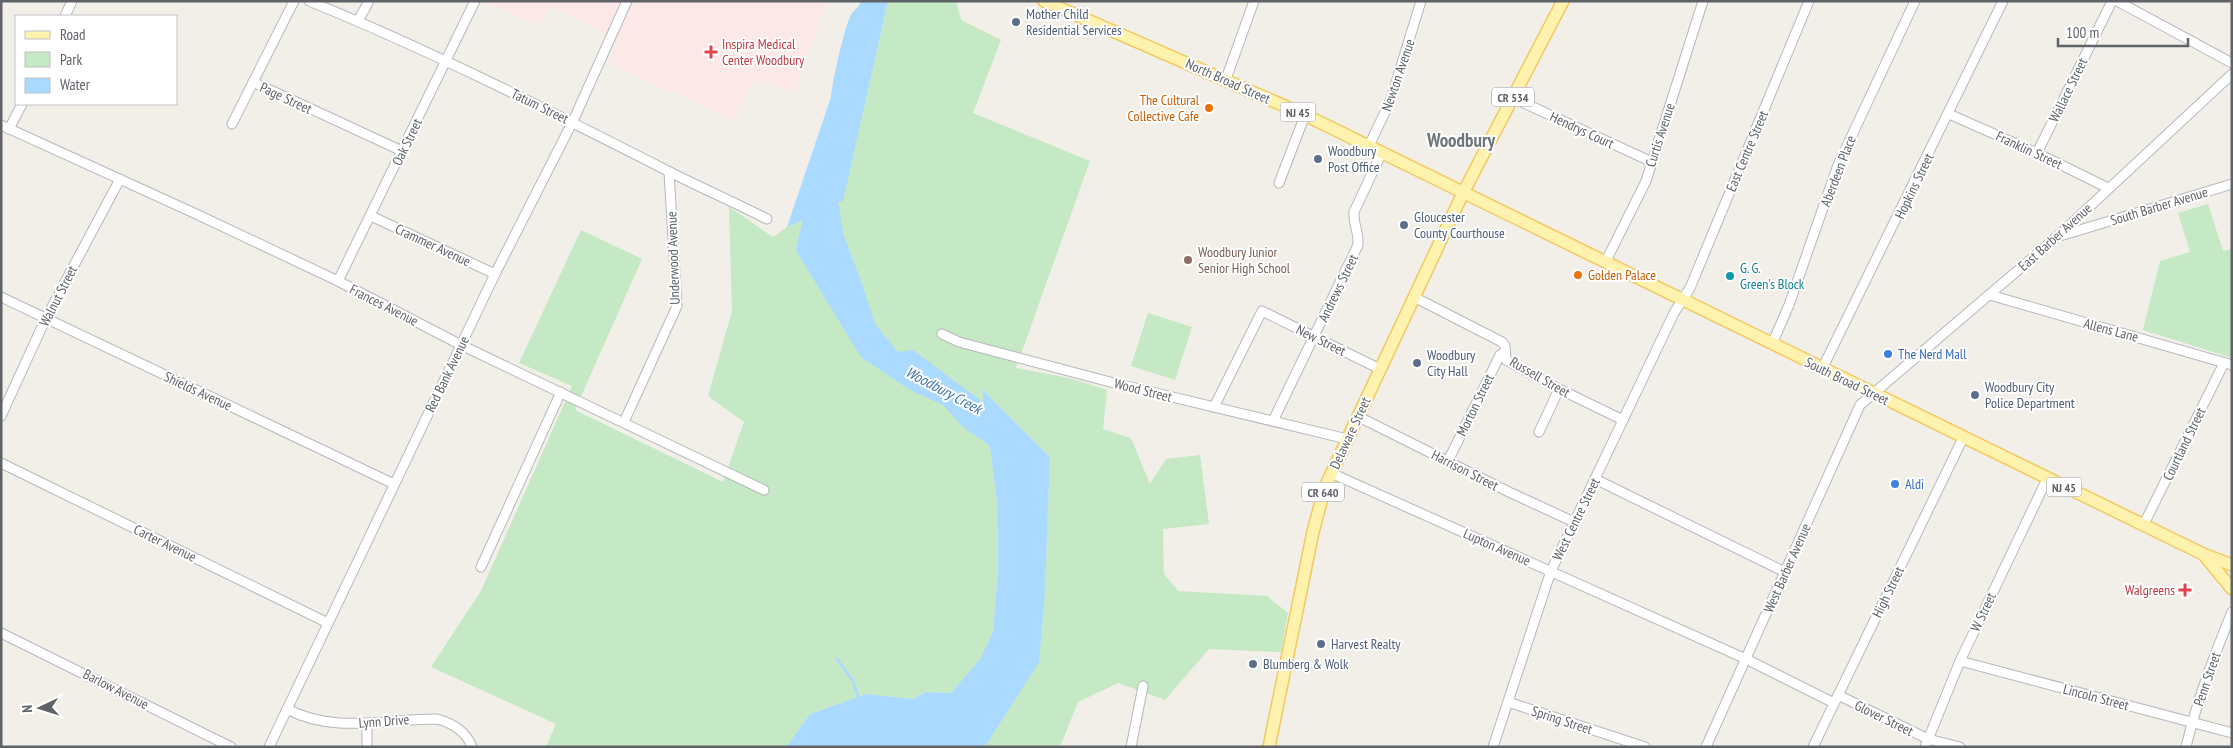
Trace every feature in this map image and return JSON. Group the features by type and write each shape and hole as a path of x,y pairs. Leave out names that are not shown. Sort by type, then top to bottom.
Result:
{"main road":[{"name":"North Broad Street","path":"1044,1 1306,115 1463,193"},
{"name":"CR 534","path":"1463,193 1563,1"},
{"name":"South Broad Street","path":"1463,193 2143,526 2232,566"},
{"name":"Delaware Street","path":"1269,747 1317,510 1331,473 1357,416 1463,193"},
{"path":"2202,554 2232,589"}],"street":[{"path":"65,15 72,1"},
{"name":"Page Street","path":"294,1 254,82 402,151"},
{"name":"Tatum Street","path":"309,1 446,61 572,121 669,172 767,219"},
{"path":"358,21 369,1"},
{"name":"Oak Street","path":"338,282 475,1"},
{"name":"Red Bank Avenue","path":"269,747 495,274 572,121 628,1"},
{"path":"1226,79 1254,1"},
{"name":"Newton Avenue","path":"1369,146 1392,99 1421,1"},
{"name":"Curtis Avenue","path":"1605,263 1646,181 1703,1"},
{"name":"East Centre Street","path":"1682,300 1690,288 1809,1"},
{"name":"Aberdeen Place","path":"1772,344 1789,305 1838,165 1915,1"},
{"name":"Hopkins Street","path":"1822,369 2003,1"},
{"name":"Wallace Street","path":"2037,153 2112,1"},
{"path":"2118,1 2232,63"},
{"name":"East Barber Avenue","path":"1872,393 2058,236 2232,74"},
{"path":"232,124 254,82"},
{"name":"Hendrys Court","path":"1513,98 1652,162"},
{"path":"5,127 21,105"},
{"name":"Franklin Street","path":"1949,114 2037,153 2108,188"},
{"path":"1279,183 1306,115"},
{"name":"Frances Avenue","path":"5,127 338,282 461,345 764,490"},
{"name":"Andrews Street","path":"1273,421 1358,245 1359,237 1353,218 1354,212 1382,152"},
{"name":"Underwood Avenue","path":"624,422 677,306 669,172"},
{"name":"Walnut Street","path":"1,416 46,318 120,179"},
{"name":"South Barber Avenue","path":"2058,236 2232,184"},
{"name":"Crammer Avenue","path":"370,216 495,274"},
{"name":"Allens Lane","path":"1990,295 2228,364"},
{"name":"Shields Avenue","path":"1,297 394,484"},
{"name":"Russell Street","path":"1414,297 1502,342 1505,346 1506,360 1559,389 1623,420"},
{"name":"West Centre Street","path":"1493,747 1551,571 1682,300"},
{"name":"New Street","path":"1214,406 1262,311 1380,369"},
{"name":"Wood Street","path":"942,334 959,342 1114,383 1347,439"},
{"name":"Morton Street","path":"1448,461 1500,355 1505,352"},
{"name":"Courtland Street","path":"2143,526 2228,364"},
{"path":"1539,432 1559,389"},
{"path":"481,567 561,392"},
{"name":"West Barber Avenue","path":"1706,747 1860,405 1872,393"},
{"name":"Harrison Street","path":"1357,416 1574,522"},
{"name":"High Street","path":"1813,747 1963,438"},
{"name":"Carter Avenue","path":"1,463 328,622"},
{"name":"Lupton Avenue","path":"1331,473 1746,659"},
{"path":"1596,479 1785,572"},
{"name":"W Street","path":"1926,743 1960,661 2047,479"},
{"name":"Penn Street","path":"2186,747 2192,722 2232,612"},
{"name":"Barlow Avenue","path":"1,633 231,747"},
{"name":"Glover Street","path":"1746,659 1836,699 1926,743 1960,747"},
{"name":"Lincoln Street","path":"1960,661 2232,733"},
{"path":"1131,747 1143,686"},
{"name":"Spring Street","path":"1508,702 1645,747"},
{"name":"Lynn Drive","path":"287,709 305,718 323,722 367,723 436,719 448,722 462,731 472,747"},
{"path":"367,723 367,747"}],"shaded area":[{"name":"Inspira Medical Center Woodbury","path":"484,1 827,1 795,92 755,79 735,121 608,63 618,41 550,7 539,26"}],"green space":[{"path":"888,1 956,1 961,20 1001,40 973,113 1090,161 1016,368 1069,378 1107,390 1103,429 1131,438 1150,484 1166,459 1200,455 1209,524 1163,529 1164,574 1178,591 1267,596 1288,613 1281,652 1209,649 1165,700 1118,683 1078,702 1060,747 972,747 986,745 1045,591 1050,457 983,390 997,503 998,569 993,632 980,659 951,693 925,692 913,699 866,694 810,714 786,747 546,747 556,724 431,667 481,591 572,386 519,363 581,230 642,259 575,410 723,482 744,422 708,396 732,311 729,207 773,237 787,227 842,201"},
{"path":"2208,204 2223,251 2232,249 2232,358 2143,330 2160,261 2190,252 2178,213"},
{"path":"1148,313 1192,327 1175,380 1131,366"}],"water":[{"name":"Woodbury Creek","path":"861,1 888,1 843,201 838,203 844,236 875,324 898,352 913,350 984,403 982,389 1050,457 1045,591 1039,662 986,745 972,747 786,747 810,714 866,694 913,699 925,692 951,693 980,659 993,632 998,569 997,503 990,446 962,426 943,405 910,390 861,357 798,254 796,248 803,220 787,227 831,97 846,28 852,13"}],"waterway":[{"path":"837,659 853,681 859,699"}],"place":[{"name":"Mother Child Residential Services","path":"1016,22"},
{"name":"Inspira Medical Center Woodbury","path":"711,52"},
{"name":"The Cultural Collective Cafe","path":"1209,108"},
{"name":"Woodbury Post Office","path":"1318,159"},
{"name":"Gloucester County Courthouse","path":"1404,225"},
{"name":"Woodbury Junior Senior High School","path":"1188,260"},
{"name":"Golden Palace","path":"1578,275"},
{"name":"G. G. Green's Block","path":"1730,276"},
{"name":"The Nerd Mall","path":"1888,354"},
{"name":"Woodbury City Hall","path":"1417,363"},
{"name":"Woodbury City Police Department","path":"1975,395"},
{"name":"Aldi","path":"1895,484"},
{"name":"Walgreens","path":"2185,590"},
{"name":"Harvest Realty","path":"1321,644"},
{"name":"Blumberg & Wolk","path":"1253,664"}],"district":[{"name":"Woodbury","path":"1461,140"}]}
